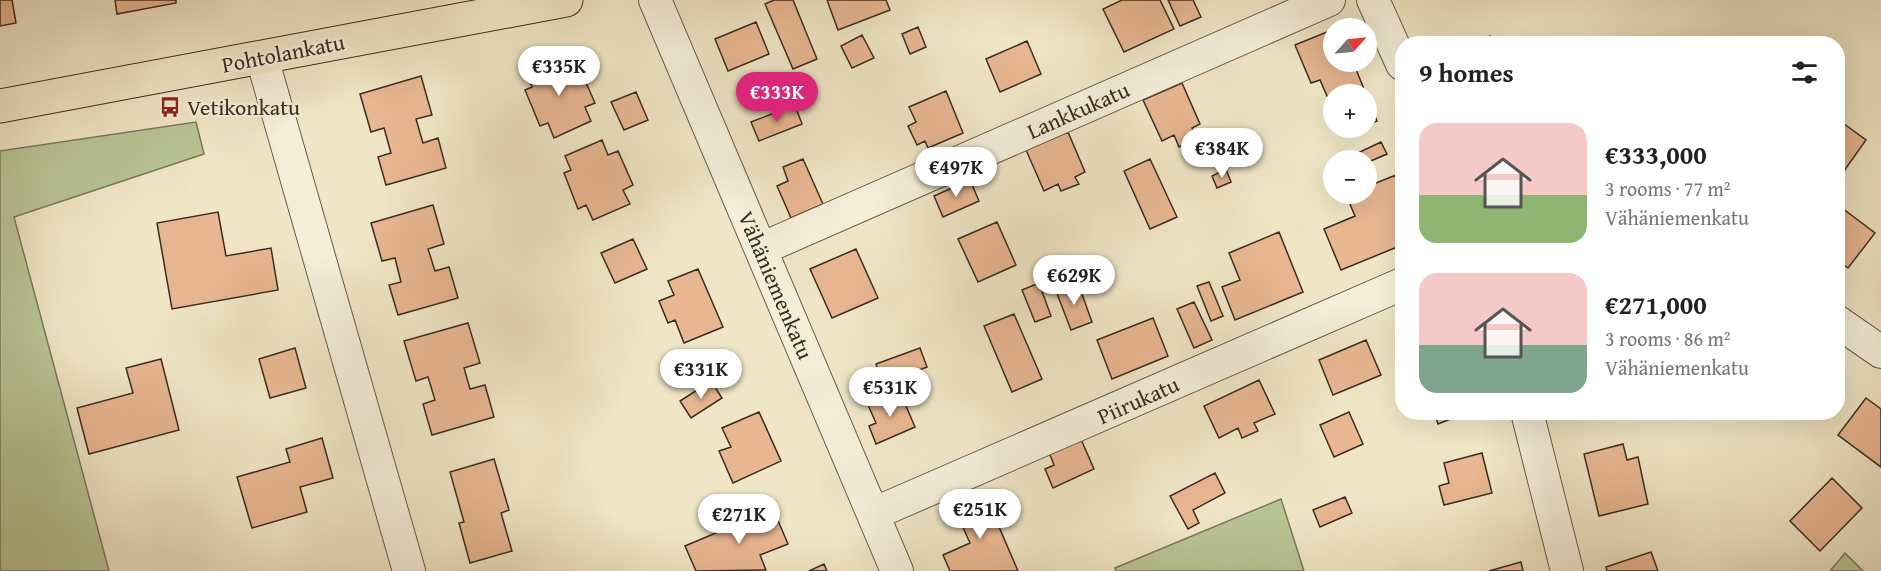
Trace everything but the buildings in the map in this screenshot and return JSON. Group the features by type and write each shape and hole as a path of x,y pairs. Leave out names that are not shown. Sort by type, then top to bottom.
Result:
{"main road":[{"name":"Pohtolankatu","path":"0,106 566,0"}],"street":[{"name":"Vähäniemenkatu","path":"655,0 897,571"},
{"name":"Lankkukatu","path":"761,249 1329,0"},
{"path":"1373,0 1395,49"},
{"path":"262,58 409,571"},
{"name":"Piirukatu","path":"873,514 1395,287"},
{"path":"1845,327 1881,352"},
{"path":"1529,420 1567,571"}],"green space":[{"path":"196,122 204,154 14,217 109,571 0,571 0,151"},
{"path":"1281,499 1304,571 1116,571 1115,568"},
{"path":"1845,553 1863,571 1830,571"}],"place":[{"name":"Vetikonkatu","path":"170,107"}]}
